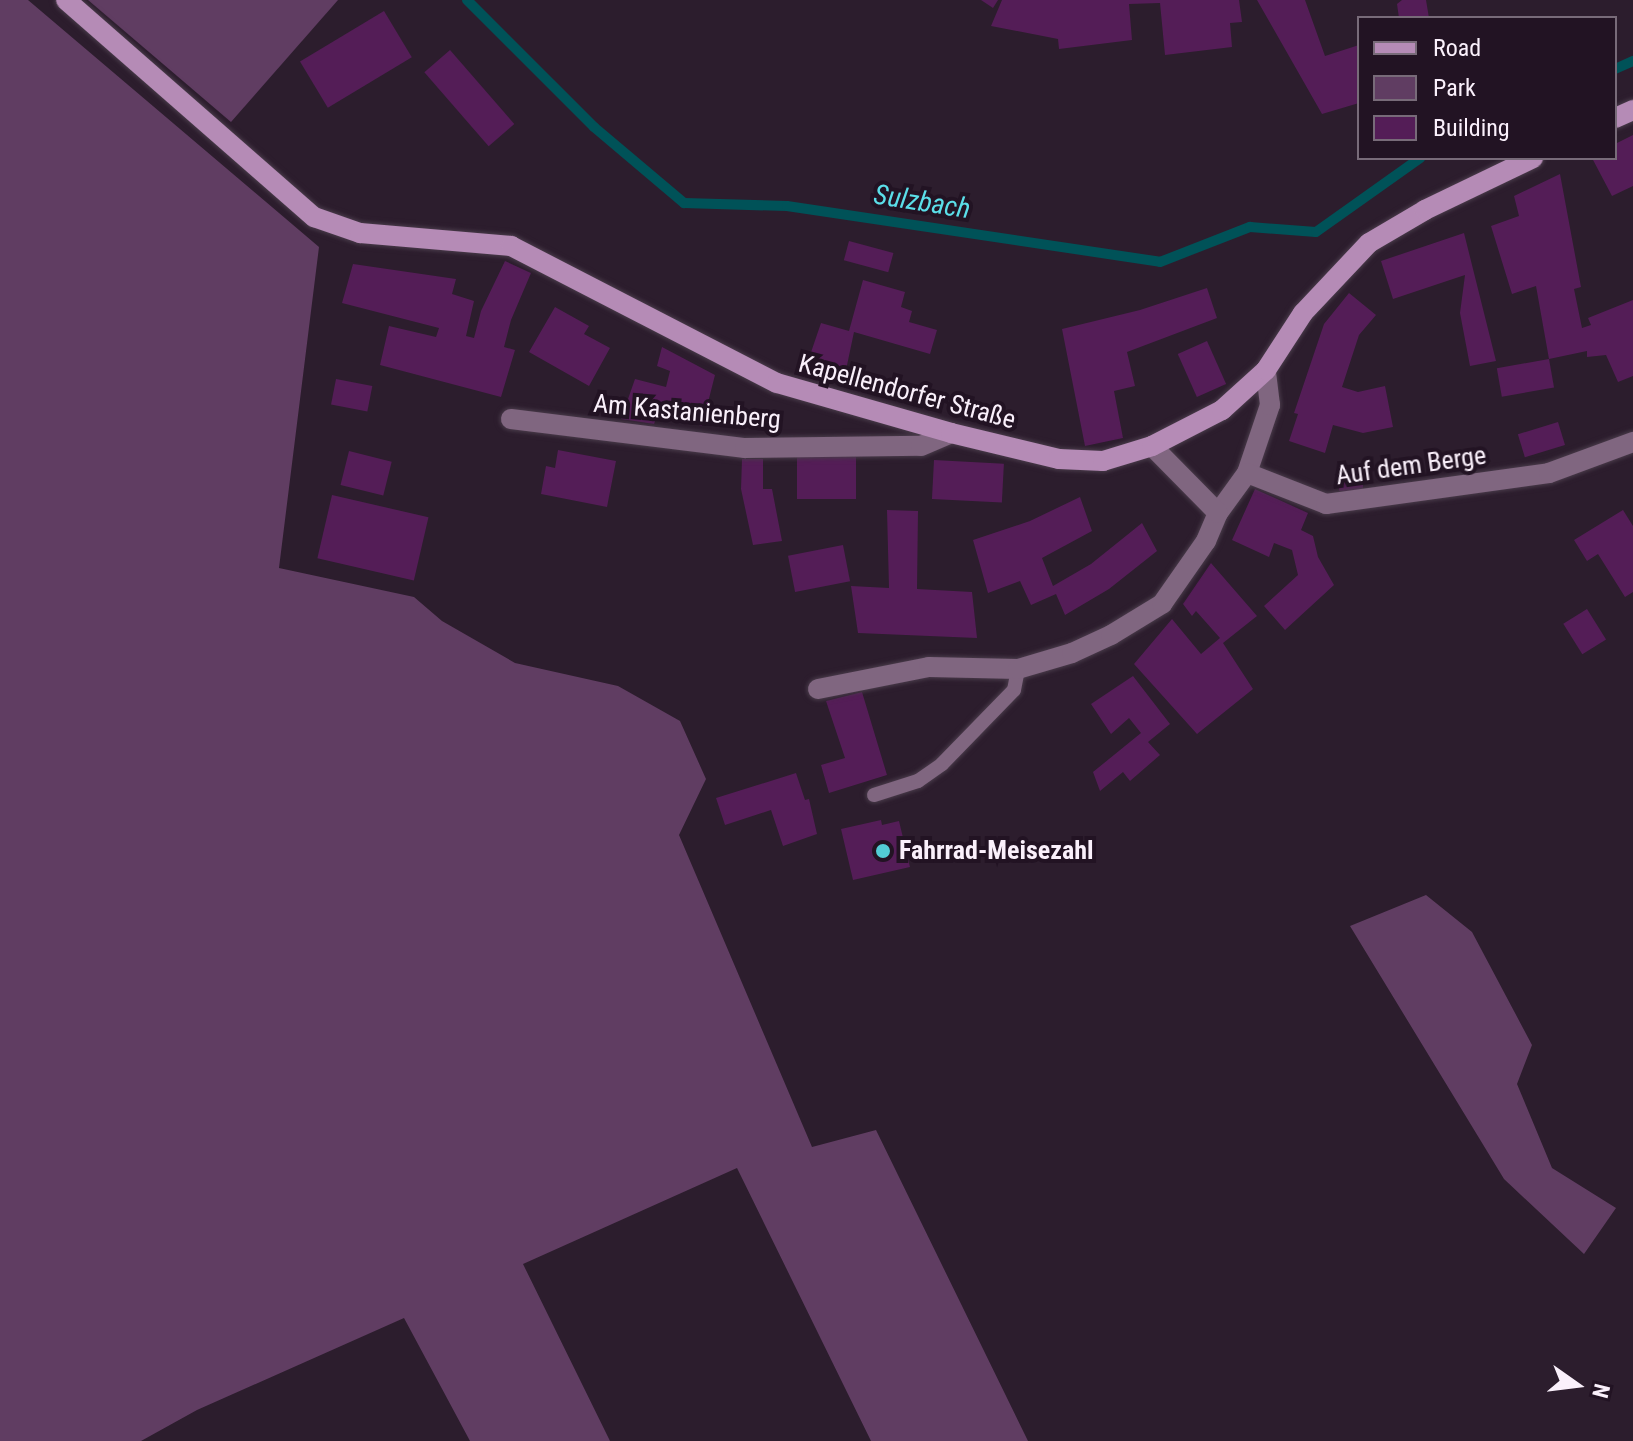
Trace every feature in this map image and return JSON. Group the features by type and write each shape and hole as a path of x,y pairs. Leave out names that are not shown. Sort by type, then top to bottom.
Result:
{"street":[{"name":"Kapellendorfer Straße","path":"66,0 314,217 360,233 511,246 777,383 951,433 1059,459 1103,461 1152,446 1222,410 1266,370 1303,313 1369,243 1425,210 1529,160"},
{"path":"818,689 929,667 1018,669 1072,653 1111,635 1162,604 1206,541 1218,513 1247,473 1270,405 1266,370"},
{"name":"Am Kastanienberg","path":"511,419 745,448 921,446 951,433"},
{"name":"Auf dem Berge","path":"1247,473 1326,504 1549,473 1633,442"},
{"path":"1152,446 1218,513"}],"lane":[{"path":"874,795 918,781 942,764 1014,690 1018,669"}],"green space":[{"path":"0,0 28,0 319,247 279,568 414,597 442,621 515,663 618,686 680,721 706,779 679,835 812,1147 876,1130 1028,1441 871,1441 737,1168 523,1264 610,1441 470,1441 404,1318 197,1410 141,1441 0,1441"},
{"path":"88,0 338,0 231,122"},
{"path":"1426,895 1472,932 1532,1045 1517,1084 1552,1168 1616,1208 1584,1254 1504,1179 1350,926"}],"building":[{"path":"981,0 998,0 993,8"},
{"path":"1002,0 1239,0 1242,22 1230,23 1232,47 1165,55 1160,3 1129,4 1132,40 1059,49 1058,39 991,26"},
{"path":"1257,0 1305,0 1325,56 1357,46 1357,104 1322,114"},
{"path":"1402,0 1426,0 1429,16 1399,16 1397,4"},
{"path":"384,11 412,57 328,108 300,61"},
{"path":"450,50 514,124 489,146 424,72"},
{"path":"1633,135 1633,186 1612,196 1593,160 1617,160 1617,143"},
{"path":"1560,174 1581,287 1574,289 1582,328 1591,325 1588,318 1633,300 1633,376 1618,382 1606,355 1587,357 1587,351 1549,359 1536,286 1512,294 1491,226 1519,216 1514,196"},
{"path":"1464,233 1496,361 1470,366 1460,313 1465,275 1393,299 1381,261"},
{"path":"849,241 893,253 888,272 844,260"},
{"path":"505,261 531,273 511,320 504,347 515,350 501,397 380,365 389,326 436,337 439,328 342,303 353,264 456,279 452,294 474,301 466,336 474,338 481,311"},
{"path":"863,280 905,292 901,307 912,311 909,322 937,330 930,354 854,332 846,370 808,361 821,323 849,331"},
{"path":"1207,288 1217,318 1127,352 1135,386 1114,391 1123,438 1085,446 1062,329 1140,310"},
{"path":"1349,293 1376,315 1359,335 1342,387 1358,392 1385,386 1393,427 1363,433 1333,425 1325,453 1289,441 1298,414 1294,413 1324,324"},
{"path":"555,307 589,326 584,334 610,348 589,386 529,352"},
{"path":"1207,341 1226,384 1197,397 1178,354"},
{"path":"662,347 715,375 702,426 658,413 654,424 621,419 635,379 666,387 670,371 657,366"},
{"path":"1549,359 1554,388 1502,397 1497,368"},
{"path":"336,379 372,386 367,412 331,405"},
{"path":"1558,422 1565,445 1525,457 1518,434"},
{"path":"558,450 616,461 607,507 541,494 546,466 555,468"},
{"path":"349,451 392,462 383,496 341,485"},
{"path":"797,457 856,457 856,499 797,499"},
{"path":"742,459 763,459 763,489 772,489 782,541 753,545 741,489"},
{"path":"934,460 1004,464 1002,503 932,499"},
{"path":"1362,468 1363,490 1339,491 1338,469"},
{"path":"1255,489 1308,513 1301,530 1313,536 1318,557 1334,585 1285,630 1264,606 1298,575 1292,550 1274,543 1269,557 1232,540"},
{"path":"332,495 428,517 414,581 317,558"},
{"path":"1080,497 1092,531 1042,558 1053,586 1091,564 1142,523 1157,551 1109,589 1065,615 1056,594 1031,605 1020,581 988,593 973,540 1030,521"},
{"path":"887,510 918,511 917,589 972,592 977,638 858,633 851,586 889,588"},
{"path":"1623,510 1633,526 1633,592 1625,597 1598,554 1587,561 1574,540"},
{"path":"843,545 850,581 795,592 788,556"},
{"path":"1211,563 1257,616 1223,643 1253,689 1197,734 1134,664 1172,619 1201,654 1220,638 1196,611 1192,616 1183,604"},
{"path":"1587,609 1606,640 1582,654 1563,624"},
{"path":"1133,676 1170,724 1148,742 1160,755 1130,781 1123,772 1100,791 1093,772 1141,733 1129,718 1111,734 1091,704"},
{"path":"862,692 887,775 829,793 821,765 845,758 826,701"},
{"path":"796,773 805,800 809,799 817,834 783,846 771,810 725,825 716,798"},
{"path":"881,820 882,825 899,821 910,867 853,880 841,829"}],"waterway":[{"name":"Sulzbach","path":"467,0 594,127 684,203 787,206 1160,262 1250,227 1316,232 1417,160"},
{"name":"Sulzbach","path":"1617,68 1633,61"}],"place":[{"name":"Fahrrad-Meisezahl","path":"883,851"}]}
